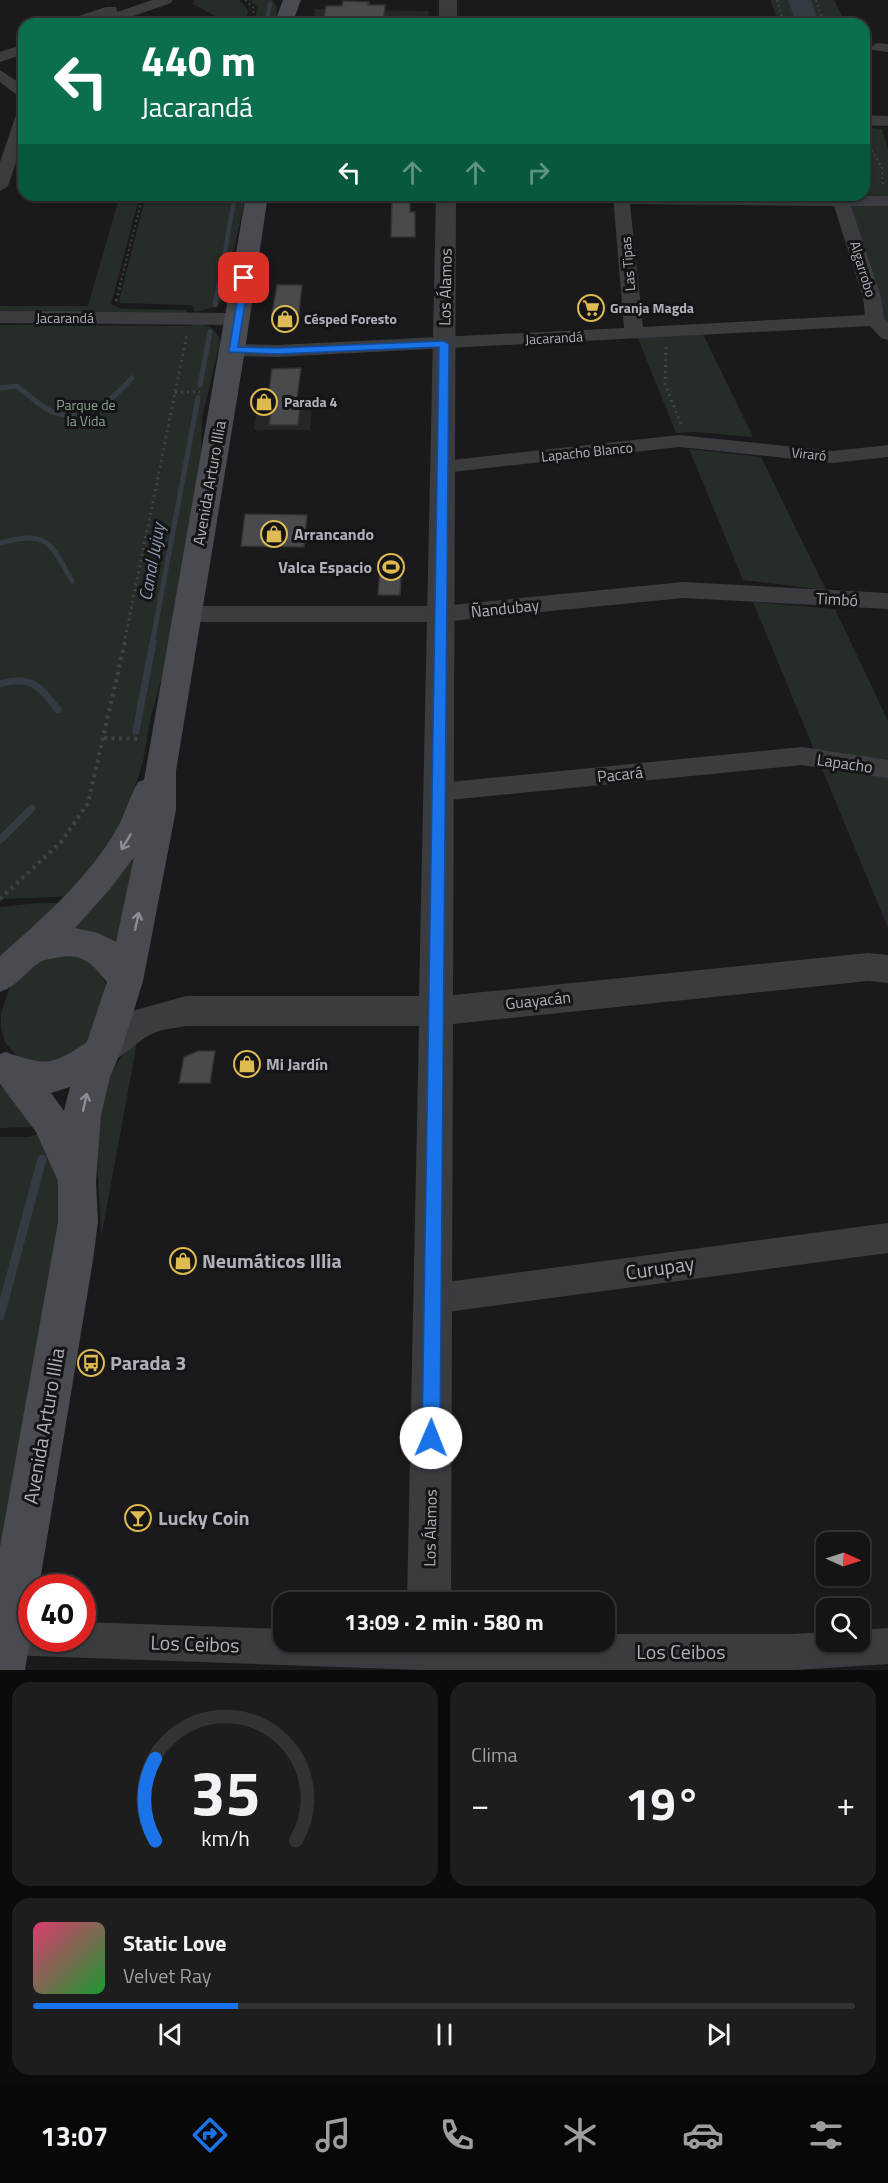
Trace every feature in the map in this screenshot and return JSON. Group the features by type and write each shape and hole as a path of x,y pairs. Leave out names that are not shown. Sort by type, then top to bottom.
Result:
{"main road":[{"name":"Avenida Arturo Illia","path":"4,1654 73,1260 78,1222 77,1181 82,1114 91,1077 104,1049 125,980 160,810 163,755 233,350 256,201"},
{"name":"Avenida Arturo Illia","path":"0,977 79,903 116,858 133,831 163,755"},
{"path":"33,948 67,942 86,944 102,951 125,980"},
{"path":"7,1069 32,1078 50,1078 68,1074 104,1049"},
{"name":"Avenida Arturo Illia","path":"7,1069 50,1121 77,1181"}],"street":[{"path":"86,18 127,4 166,0"},
{"path":"448,0 448,18"},
{"path":"105,18 127,4"},
{"path":"0,48 18,41"},
{"path":"0,57 18,51"},
{"path":"0,75 18,88"},
{"path":"870,120 888,121"},
{"path":"0,186 18,133"},
{"path":"870,196 886,193"},
{"name":"Los Álamos","path":"429,1592 446,201"},
{"name":"Las Tipas","path":"622,201 634,333"},
{"name":"Algarrobo","path":"841,201 872,297 875,320 888,334"},
{"name":"Jacarandá","path":"0,317 238,319"},
{"name":"Jacarandá","path":"233,350 278,351 444,344 875,320"},
{"name":"Lapacho Blanco","path":"442,467 679,441 731,447"},
{"name":"Viraró","path":"731,447 833,457 888,451"},
{"name":"Ñandubay","path":"187,614 441,614 683,590 786,596"},
{"name":"Timbó","path":"786,596 888,601"},
{"name":"Pacará","path":"439,792 802,756"},
{"name":"Lapacho","path":"802,756 888,769"},
{"name":"Guayacán","path":"104,1049 144,1021 186,1011 437,1011 856,968 888,969"},
{"name":"Guayacán","path":"125,980 138,994 150,1001 186,1011"},
{"name":"Curupay","path":"432,1299 888,1238"},
{"name":"Los Ceibos","path":"575,1652 794,1661 888,1646"},
{"name":"Los Ceibos","path":"4,1654 273,1649"}],"path":[{"path":"245,0 254,8 253,18"},
{"path":"777,0 782,18"},
{"path":"816,0 822,18"},
{"path":"870,147 879,163 886,193"},
{"path":"118,305 115,300 141,201"},
{"path":"0,899 61,842 88,803 163,461 190,318"},
{"path":"663,332 666,340 665,384 682,424 683,433 679,441"},
{"path":"175,392 200,393 200,391"},
{"path":"104,738 163,755"}],"shaded area":[{"path":"788,0 811,0 817,18 795,18"},
{"path":"315,9 429,11 428,18 314,18"},
{"path":"259,397 313,398 310,430 254,430"}],"green space":[{"path":"193,0 239,0 248,10 246,18 219,18 191,3 195,2"},
{"path":"249,0 273,0 277,7 276,18 256,18 257,7"},
{"path":"770,0 834,0 843,18 778,18"},
{"path":"870,128 882,129 888,149 888,196 870,196"},
{"path":"118,201 138,201 111,304 122,309 187,310 186,313 0,312 0,306 88,306"},
{"path":"144,201 245,201 223,299 218,306 195,312 193,306 188,305 121,303 119,301"},
{"path":"888,204 888,326 882,318 849,208 852,205"},
{"name":"Parque de la Vida","path":"192,323 214,329 220,342 202,418 201,457 170,649 151,716 143,762 121,830 77,896 3,899 0,902 0,325 191,326"},
{"path":"702,332 753,437 696,432 676,433 637,336"},
{"path":"689,449 761,457 826,590 743,580"},
{"path":"753,602 835,609 888,721 888,928"},
{"path":"143,827 121,945 68,928"},
{"path":"38,903 70,903 0,960 0,907"},
{"path":"52,953 83,956 102,975 107,988 92,1039 79,1051 49,1065 24,1061 14,1053 5,1042 1,1027 1,1013 11,984 22,971"},
{"path":"138,1037 101,1238 97,1158 101,1106 108,1082 120,1059"},
{"path":"0,1086 14,1097 37,1124 28,1127 0,1128"},
{"path":"42,1132 64,1198 0,1560 0,1137 29,1137"}],"building":[{"path":"343,1 385,5 384,18 324,18 326,6 342,6"},
{"path":"392,201 410,201 410,212 415,212 415,237 391,237"},
{"path":"277,285 302,285 299,313 272,313"},
{"path":"301,368 297,398 301,398 298,425 269,425 271,414 266,414 272,369"},
{"name":"Arrancando","path":"245,514 307,515 304,547 241,546"},
{"path":"381,557 402,557 400,595 378,595"},
{"path":"198,1051 215,1051 210,1083 179,1083 184,1057"}],"waterway":[{"name":"Canal Jujuy","path":"267,18 270,4"},
{"name":"Canal Jujuy","path":"219,285 234,201"},
{"name":"Canal Jujuy","path":"215,305 219,283"},
{"name":"Canal Jujuy","path":"200,385 210,332"},
{"path":"0,388 17,386 40,405 67,416 89,412 98,407 108,401 132,378"},
{"name":"Canal Jujuy","path":"152,644 198,398"},
{"path":"0,543 28,538 46,542 72,581"},
{"name":"Canal Jujuy","path":"136,731 153,642"},
{"path":"0,684 19,681 34,685 58,710"},
{"path":"0,840 32,808"},
{"name":"Canal Jujuy","path":"0,1316 42,1159"}],"place":[{"name":"Granja Magda","path":"591,308"},
{"name":"Césped Foresto","path":"285,319"},
{"name":"Parada 4","path":"264,402"},
{"name":"Arrancando","path":"274,534"},
{"name":"Valca Espacio","path":"391,567"},
{"name":"Mi Jardín","path":"247,1064"},
{"name":"Neumáticos Illia","path":"183,1261"},
{"name":"Parada 3","path":"91,1363"},
{"name":"Lucky Coin","path":"138,1518"}],"route":[{"path":"244,278 233,350 278,351 444,344 431,1438"}]}
